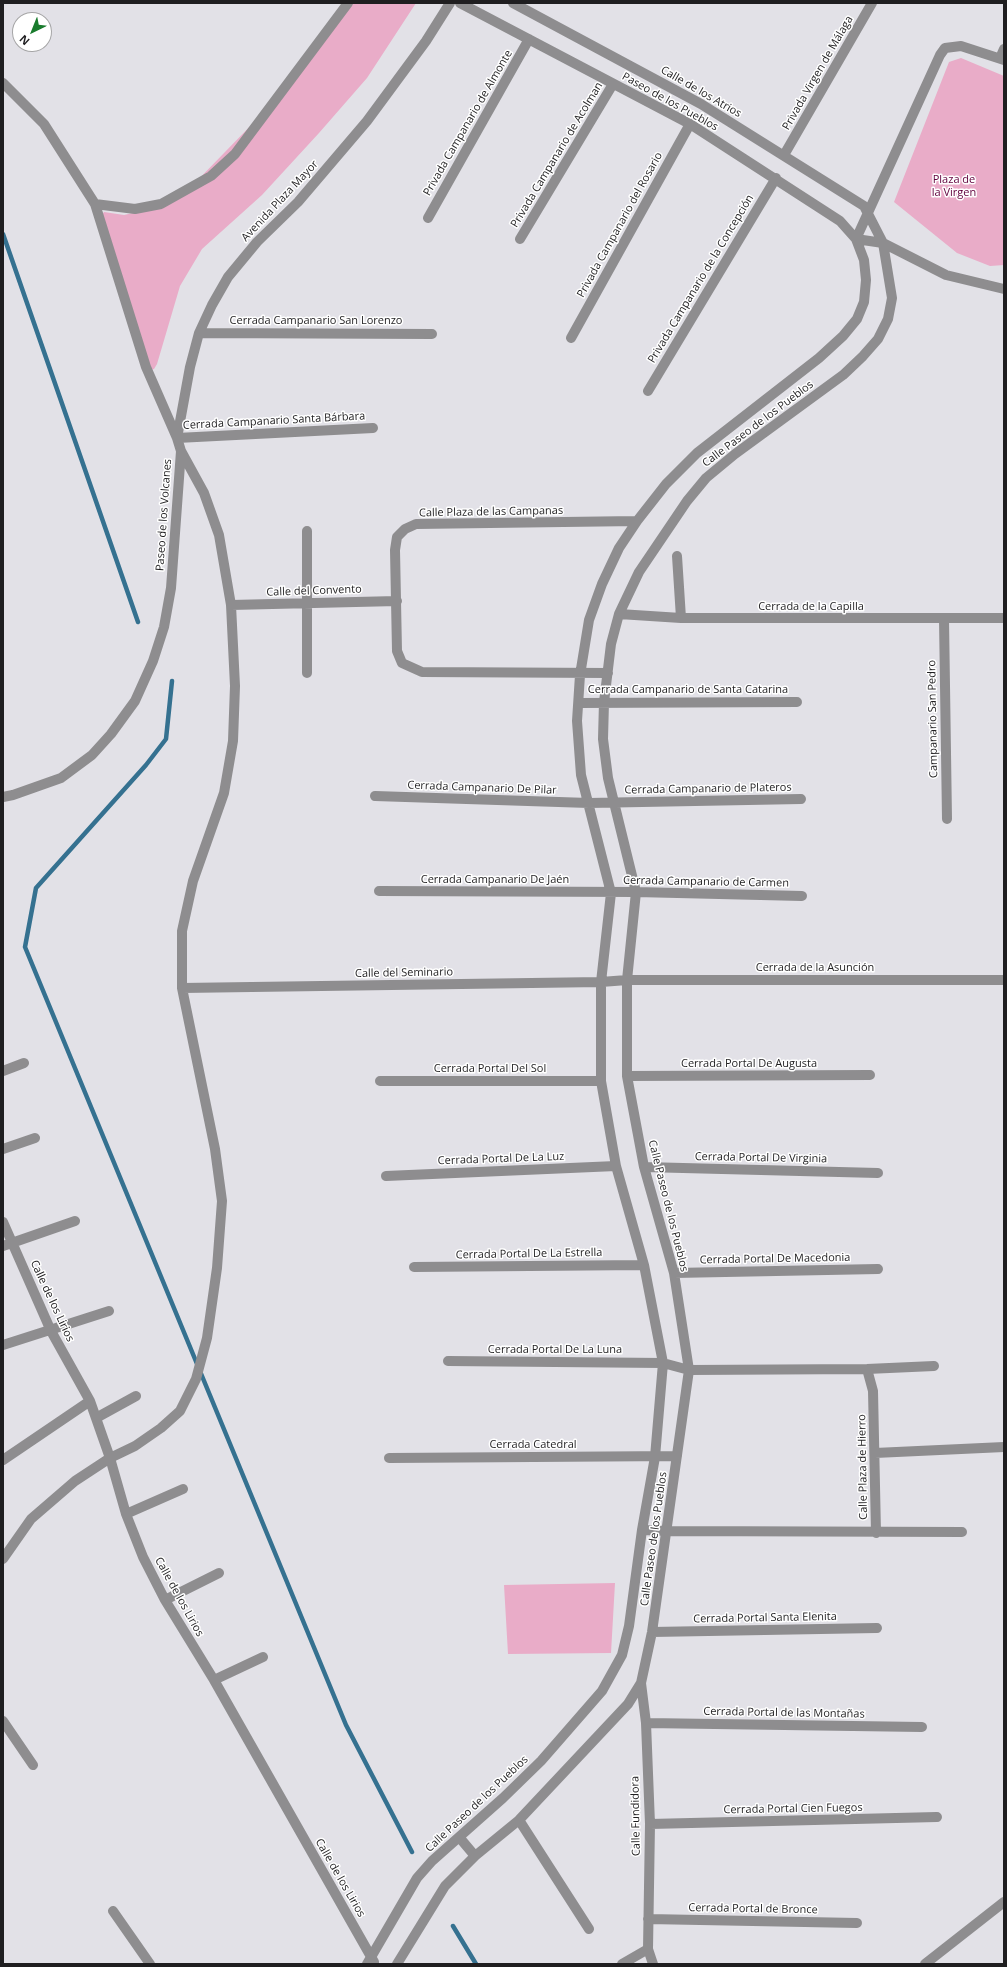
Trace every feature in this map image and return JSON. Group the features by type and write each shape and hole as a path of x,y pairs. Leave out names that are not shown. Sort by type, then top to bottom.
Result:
{"street":[{"path":"95,204 135,209 161,204 211,176 235,154 348,3"},
{"name":"Avenida Plaza Mayor","path":"177,438 190,367 199,332 228,277 258,242 298,202 367,121 426,41 450,3"},
{"name":"Paseo de los Pueblos","path":"460,3 690,124 776,178 840,221 856,239"},
{"name":"Calle de los Atrios","path":"513,3 701,104 864,206 869,214"},
{"name":"Privada Virgen de Málaga","path":"784,155 872,3"},
{"name":"Privada Campanario de Almonte","path":"428,218 529,39"},
{"path":"1003,56 961,46 946,48 940,55 869,214 856,239 883,243 946,275 1004,290"},
{"name":"Paseo de los Volcanes","path":"3,83 44,124 95,204 146,367 177,438 181,451 171,588 164,627 153,661 136,701 112,734 92,755 61,778 13,795 3,796"},
{"name":"Privada Campanario de Acolman","path":"520,239 613,84"},
{"name":"Privada Campanario del Rosario","path":"570,338 690,124"},
{"name":"Privada Campanario de la Concepción","path":"648,391 776,178"},
{"name":"Calle Paseo de los Pueblos","path":"397,1964 445,1886 474,1856 519,1820 628,1704 642,1683 652,1632 668,1531 689,1370 674,1273 644,1167 627,1076 627,980 636,892 608,778 603,739 604,702 611,644 619,614 639,572 664,533 706,478 752,441 843,375 878,340 888,319 892,298 883,243 869,214"},
{"name":"Calle Paseo de los Pueblos","path":"371,1962 417,1878 432,1861 503,1798 546,1756 602,1691 614,1672 622,1655 629,1626 642,1530 655,1457 662,1363 644,1265 616,1166 600,1081 601,982 610,893 589,803 581,776 577,721 580,675 589,620 602,584 619,548 637,521 666,484 697,453 818,358 843,336 857,319 864,302 866,280 864,260 856,239"},
{"name":"Cerrada Campanario San Lorenzo","path":"199,332 432,334"},
{"name":"Cerrada Campanario Santa Bárbara","path":"177,438 373,428"},
{"path":"3,1559 31,1519 75,1481 110,1458 135,1446 161,1428 180,1410 196,1379 207,1338 217,1268 222,1201 215,1149 182,988 182,931 193,881 224,793 233,741 235,686 231,605 219,535 204,493 181,451"},
{"name":"Calle Plaza de las Campanas","path":"608,674 580,675 422,672 413,670 402,663 397,651 395,550 398,537 405,529 416,524 637,521"},
{"path":"307,531 307,673"},
{"path":"677,556 681,618"},
{"name":"Calle del Convento","path":"231,605 397,601"},
{"name":"Cerrada de la Capilla","path":"619,614 681,618 1004,618"},
{"name":"Campanario San Pedro","path":"944,619 947,819"},
{"name":"Cerrada Campanario de Santa Catarina","path":"579,703 797,702"},
{"name":"Cerrada Campanario De Pilar","path":"375,796 589,803 615,802"},
{"name":"Cerrada Campanario de Plateros","path":"615,802 801,799"},
{"name":"Cerrada Campanario De Jaén","path":"379,891 610,893"},
{"name":"Cerrada Campanario de Carmen","path":"610,893 636,892 802,896"},
{"name":"Calle del Seminario","path":"182,988 601,982 627,980"},
{"name":"Cerrada de la Asunción","path":"627,980 1004,980"},
{"path":"3,1071 24,1063"},
{"name":"Cerrada Portal De Augusta","path":"627,1076 870,1076"},
{"name":"Cerrada Portal Del Sol","path":"380,1081 600,1081"},
{"path":"3,1150 35,1138"},
{"name":"Cerrada Portal De La Luz","path":"386,1176 616,1166"},
{"name":"Cerrada Portal De Virginia","path":"644,1167 878,1173"},
{"path":"7,1244 75,1221"},
{"name":"Calle de los Lirios","path":"3,1222 7,1244 51,1331 90,1401 110,1458 126,1514 143,1557 165,1600 214,1680 371,1962"},
{"name":"Cerrada Portal De La Estrella","path":"414,1267 644,1265"},
{"name":"Cerrada Portal De Macedonia","path":"674,1273 878,1269"},
{"path":"3,1345 51,1331 109,1311"},
{"name":"Cerrada Portal De La Luna","path":"448,1361 662,1363 689,1370"},
{"path":"689,1370 867,1369 934,1366"},
{"name":"Calle Plaza de Hierro","path":"642,1530 876,1533 876,1452 873,1392 867,1369"},
{"path":"96,1418 136,1396"},
{"path":"3,1460 90,1401"},
{"path":"876,1452 1004,1447"},
{"name":"Cerrada Catedral","path":"389,1458 677,1456"},
{"path":"126,1514 183,1489"},
{"path":"876,1533 962,1532"},
{"path":"165,1600 220,1573"},
{"name":"Cerrada Portal Santa Elenita","path":"652,1632 877,1628"},
{"path":"214,1680 263,1657"},
{"name":"Calle Fundidora","path":"642,1683 646,1723 650,1824 648,1949 653,1964"},
{"path":"3,1721 33,1765"},
{"name":"Cerrada Portal de las Montañas","path":"646,1723 922,1726"},
{"name":"Cerrada Portal Cien Fuegos","path":"650,1824 937,1817"},
{"path":"519,1820 589,1929"},
{"path":"459,1837 474,1856"},
{"path":"925,1964 1004,1902"},
{"path":"114,1911 150,1964"},
{"name":"Cerrada Portal de Bronce","path":"648,1919 857,1923"},
{"path":"622,1964 648,1949"}],"green space":[{"path":"343,3 416,3 367,78 262,195 202,249 180,286 157,364 154,369 147,371 97,222 104,212 124,215 146,210 190,188 260,116"},
{"name":"Plaza de la Virgen","path":"961,58 1004,76 1004,265 990,266 957,253 894,202 949,62"},
{"path":"615,1583 611,1653 508,1654 504,1585"}],"waterway":[{"path":"3,234 138,622"},
{"path":"172,681 166,739 146,765 36,888 25,947 346,1725 412,1852"},
{"path":"453,1926 476,1964"}]}
